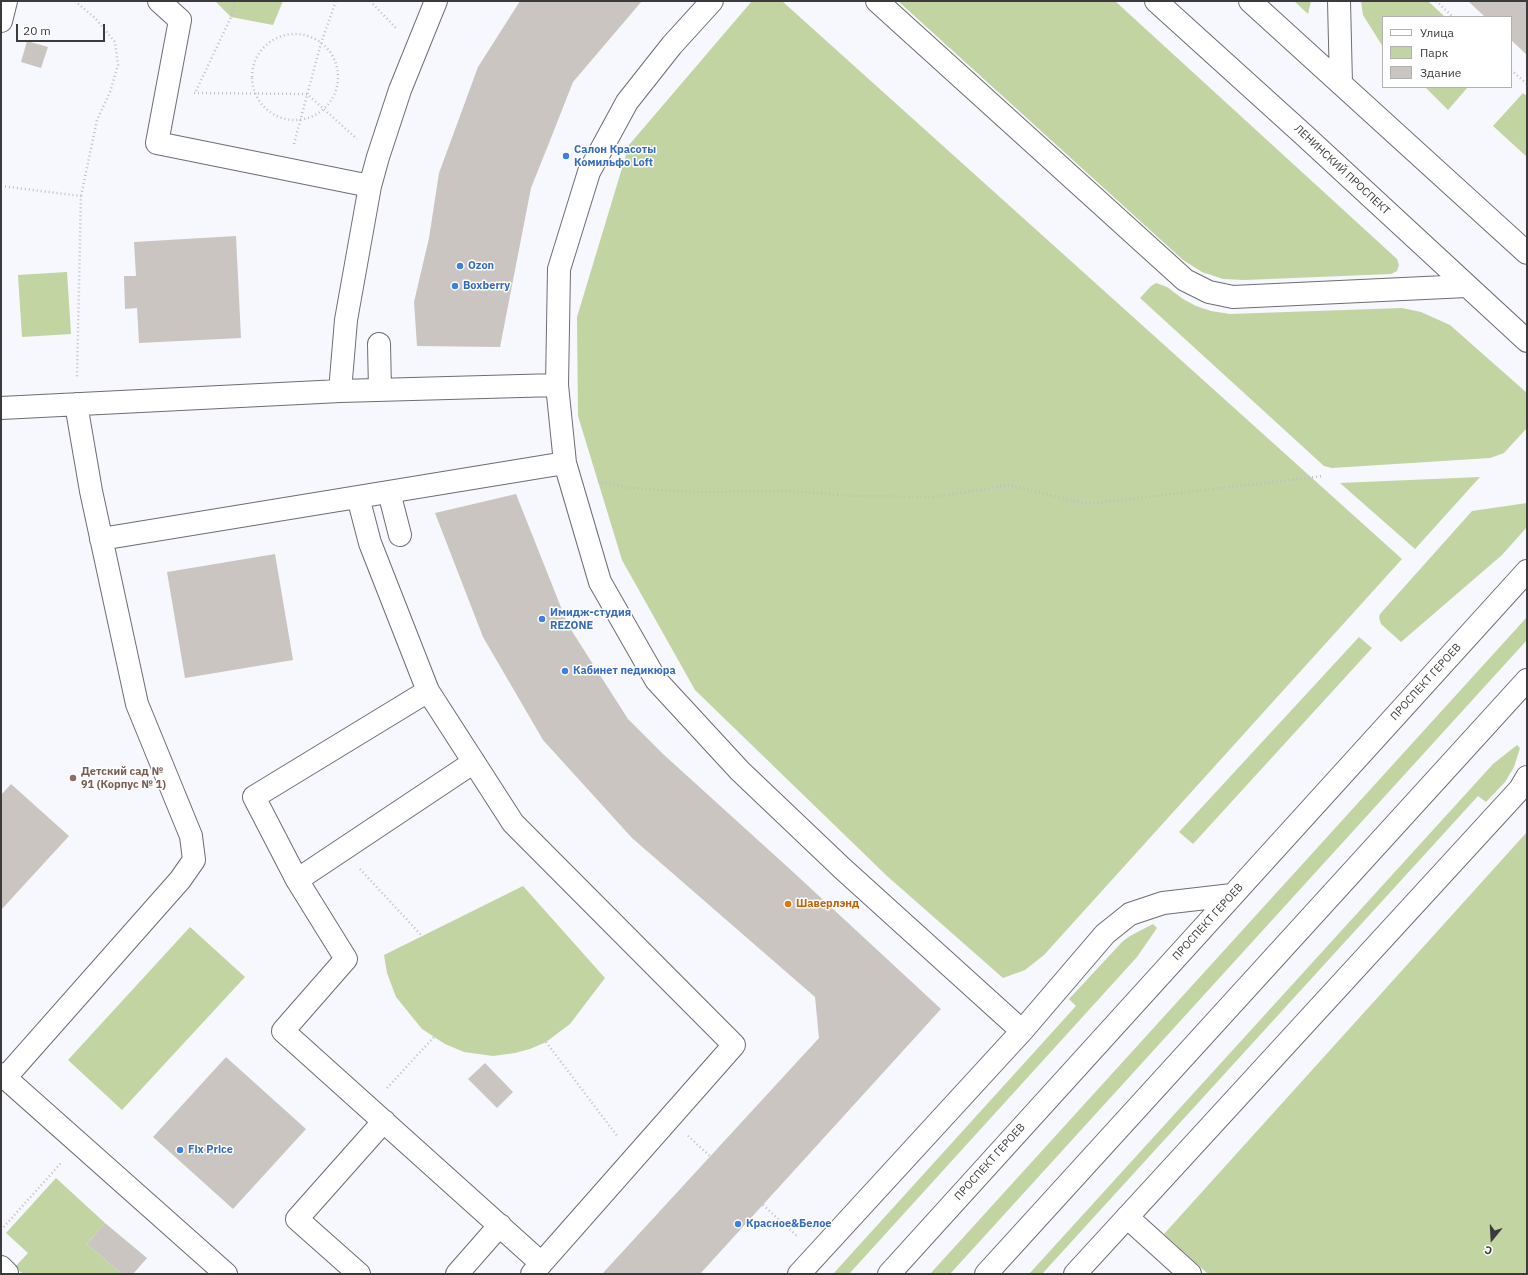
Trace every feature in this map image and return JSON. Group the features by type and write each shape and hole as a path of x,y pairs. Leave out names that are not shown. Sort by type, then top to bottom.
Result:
{"street":[{"path":"1,21 6,1"},
{"path":"159,1 180,20 157,143 370,186"},
{"path":"340,391 346,320 370,186 400,90 436,1"},
{"path":"712,1 672,44 627,102 589,172 559,269 557,385 566,469 600,582 656,680 746,776 843,869 1022,1031"},
{"path":"877,1 1185,280 1209,292 1233,297 1467,286"},
{"name":"ЛЕНИНСКИЙ ПРОСПЕКТ","path":"1156,1 1304,135 1527,341"},
{"path":"1250,1 1527,253"},
{"path":"1339,1 1341,84"},
{"path":"379,344 380,390"},
{"path":"1,408 340,391 557,385"},
{"path":"76,404 91,491 137,704 191,836 194,860 180,880 3,1076 78,1143 215,1270"},
{"path":"101,539 390,492 566,469"},
{"path":"390,492 400,534"},
{"path":"358,497 370,543 428,691 513,823 734,1045 536,1268 500,1225 283,1031 346,959 297,880 254,797 428,691"},
{"name":"ПРОСПЕКТ ГЕРОЕВ","path":"889,1274 1527,571"},
{"path":"986,1274 1527,680"},
{"path":"297,880 474,762"},
{"path":"1075,1274 1520,789 1527,777"},
{"path":"799,1274 1022,1031 1105,934 1130,914 1162,903 1232,895"},
{"path":"359,1274 297,1219 376,1114"},
{"path":"1127,1217 1190,1274"},
{"path":"457,1274 500,1225"},
{"path":"1,1267 7,1273 6,1274"}],"path":[{"path":"75,1 95,18 114,42 118,65 110,92 97,120 81,196 76,404"},
{"path":"191,100 231,17 235,1"},
{"path":"287,169 321,43 336,1"},
{"path":"370,1 416,49"},
{"path":"1436,1 1452,16"},
{"path":"296,33 313,38 321,43 328,48 336,64 338,82 332,99 320,112 300,119 285,119 269,111 257,97 252,80 254,62 263,47 278,37 296,33"},
{"path":"1512,71 1527,84"},
{"path":"194,93 307,94 378,158"},
{"path":"1,186 81,196"},
{"path":"566,469 628,488 696,492 788,491 854,496 935,497 1009,485 1087,504 1323,476"},
{"path":"357,866 422,936"},
{"path":"376,1114 434,1037"},
{"path":"546,1042 634,1158"},
{"path":"1,1230 78,1143"},
{"path":"763,1205 797,1236"}],"green space":[{"path":"215,1 283,1 273,25 231,17"},
{"path":"752,1 782,1 1402,559 1044,955 1025,970 1003,978 887,876 695,690 622,560 578,416 577,317 629,145"},
{"path":"898,1 1115,1 1397,259 1399,265 1397,271 1391,274 1245,280 1223,279 1202,272 1183,260"},
{"path":"1294,1 1311,1 1308,14"},
{"path":"1361,1 1428,1 1444,16 1382,16 1382,45 1363,15"},
{"path":"1426,88 1467,88 1448,110"},
{"path":"1523,93 1527,96 1527,157 1493,126"},
{"path":"67,272 71,334 22,337 18,275"},
{"path":"1156,283 1167,287 1183,299 1196,306 1211,311 1230,314 1402,308 1421,312 1450,325 1527,393 1527,428 1504,453 1490,458 1332,468 1324,466 1140,298 1151,286"},
{"path":"1480,477 1415,549 1340,483"},
{"path":"1527,503 1527,527 1502,555 1401,642 1381,624 1379,618 1380,614 1472,511"},
{"path":"1527,617 1527,640 950,1274 930,1274"},
{"path":"1359,637 1372,648 1193,844 1179,832"},
{"path":"1517,745 1520,748 1514,767 1505,782 1486,802 1478,796 1042,1274 1029,1274 1493,764"},
{"path":"1527,832 1527,1274 1208,1274 1164,1234"},
{"path":"523,886 605,978 570,1024 546,1042 530,1049 493,1056 464,1052 445,1044 422,1029 396,997 387,973 384,955"},
{"path":"1153,924 1157,928 1137,957 849,1274 833,1274 1076,1006 1069,999 1123,941"},
{"path":"190,927 245,977 122,1110 68,1060"},
{"path":"56,1178 105,1223 87,1244 122,1274 23,1274 15,1267 28,1253 6,1233"}],"building":[{"path":"520,1 642,1 573,82 531,188 500,347 417,346 414,302 429,238 439,173 478,67"},
{"path":"1468,1 1527,1 1527,55 1512,41 1512,16 1484,16"},
{"path":"27,41 48,47 41,68 21,62"},
{"path":"236,236 241,338 139,343 137,308 125,309 124,276 136,276 134,242"},
{"path":"516,494 568,625 628,719 663,754 941,1009 700,1274 602,1274 819,1038 815,997 632,838 543,740 483,637 435,513"},
{"path":"275,554 293,660 185,678 167,572"},
{"path":"11,784 69,836 1,910 1,795"},
{"path":"226,1057 306,1129 233,1209 153,1137"},
{"path":"485,1063 513,1092 497,1108 468,1079"},
{"path":"105,1223 147,1258 133,1274 122,1274 87,1244"}],"place":[{"name":"Салон Красоты Комильфо Loft","path":"566,156"},
{"name":"Ozon","path":"460,266"},
{"name":"Boxberry","path":"455,286"},
{"name":"Имидж-студия REZONE","path":"542,619"},
{"name":"Кабинет педикюра","path":"565,671"},
{"name":"Детский сад № 91 (Корпус № 1)","path":"73,778"},
{"name":"Шаверлэнд","path":"788,904"},
{"name":"Fix Price","path":"180,1150"},
{"name":"Красное&Белое","path":"738,1224"}]}
